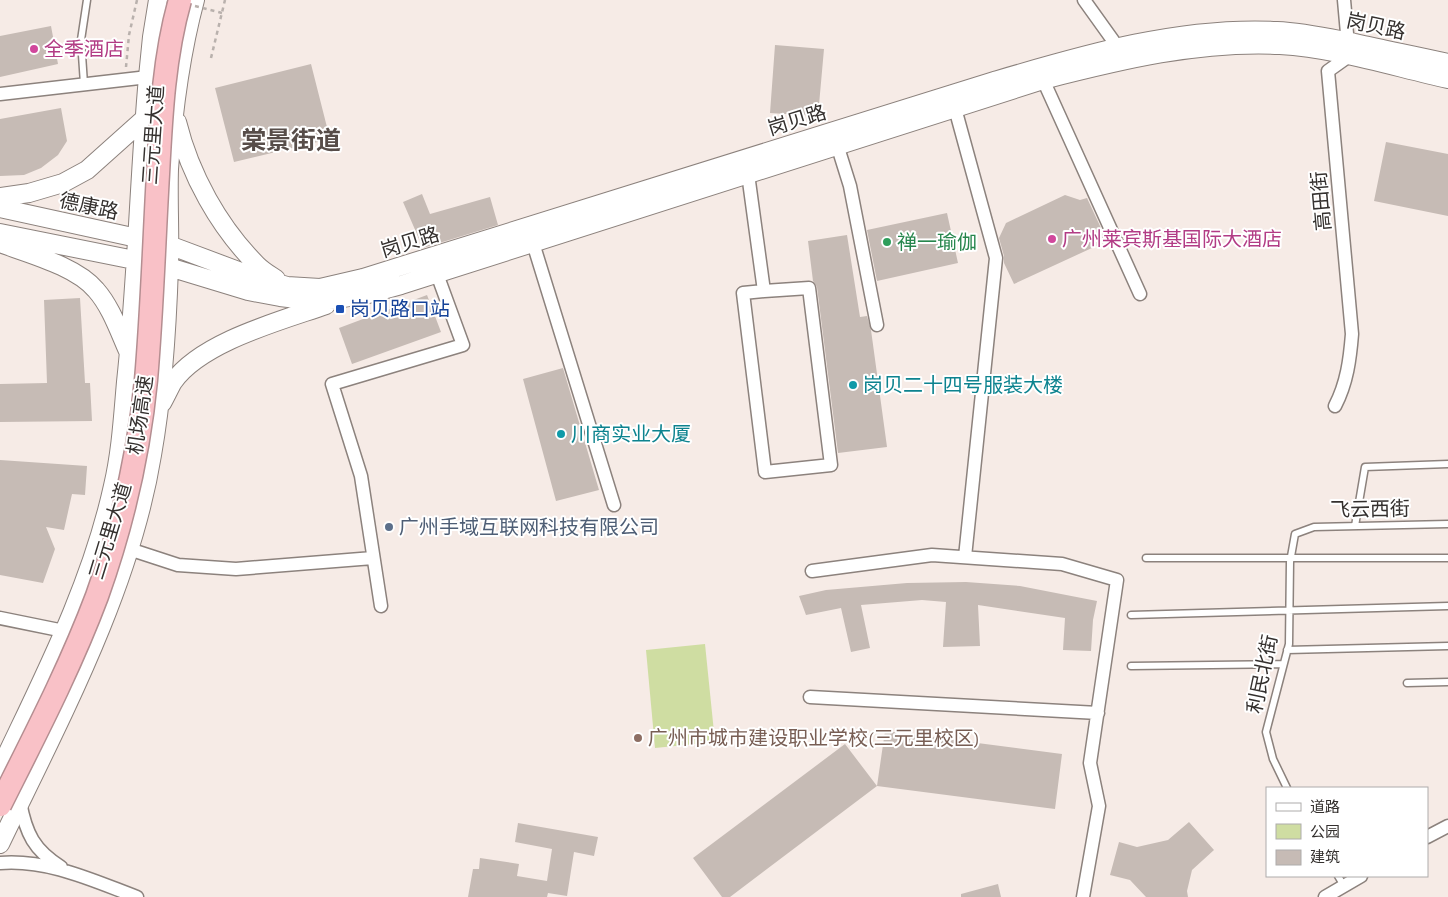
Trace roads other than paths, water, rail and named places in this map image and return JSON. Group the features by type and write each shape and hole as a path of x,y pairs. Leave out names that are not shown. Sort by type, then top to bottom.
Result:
{"highway":[{"name":"机场高速","path":"10,804 86,623 107,566 130,482 146,381 162,103 168,57 190,2"}],"main road":[{"name":"三元里大道","path":"0,770 64,631 94,554 114,485 129,354 138,238 144,120 152,37 158,0"},
{"name":"三元里大道","path":"0,844 10,804 58,725 108,609 129,549 147,482 159,410 166,329 169,267 169,172 175,101 190,2"},
{"name":"岗贝路","path":"169,245 249,275 287,286 320,288 364,278 835,138 1041,74 1198,34 1258,30 1294,32 1448,79"},
{"name":"岗贝路","path":"1347,49 1448,63"},
{"path":"148,83 156,99 175,101 182,140 198,180 223,223 258,266 287,286"},
{"path":"0,197 29,193 63,183 87,170 144,120"},
{"name":"岗贝路","path":"169,267 232,286 280,297 306,300 346,298 437,274 748,174 835,138"},
{"name":"德康路","path":"0,208 169,245"},
{"path":"0,233 169,267"},
{"path":"0,243 77,274 96,289 109,310 129,354"},
{"path":"159,410 173,382 189,365 214,348 255,330 346,298"}],"street":[{"path":"1084,0 1122,53"},
{"path":"1344,0 1347,49"},
{"name":"高田街","path":"1335,406 1343,391 1350,362 1352,334 1328,71 1347,49"},
{"path":"1041,74 1140,294"},
{"path":"0,94 125,79 148,83"},
{"path":"953,101 996,258 965,557"},
{"path":"835,138 850,186 877,325"},
{"path":"748,174 764,291"},
{"path":"533,243 614,505"},
{"path":"381,606 361,476 332,384 463,345 437,274"},
{"path":"809,288 831,465 765,472 743,293 764,291 809,288"},
{"path":"129,549 178,566 236,569 373,558"},
{"path":"812,572 932,555 1062,564 1117,580 1090,763 1099,806 1083,897"},
{"path":"0,618 64,631"},
{"path":"810,697 1098,713"},
{"path":"10,804 35,845 46,857 68,871"},
{"path":"1428,836 1448,826"},
{"path":"0,863 23,862 68,871 137,897"},
{"path":"1325,897 1341,881 1357,877"}],"lane":[{"path":"84,84 81,40 87,0"},
{"path":"1356,526 1365,467 1448,464"},
{"name":"飞云西街","path":"1295,534 1314,526 1448,524"},
{"name":"利民北街","path":"1287,787 1273,759 1266,732 1289,644 1291,558 1295,534"},
{"path":"1146,558 1448,558"},
{"path":"1130,615 1448,606"},
{"path":"1287,650 1448,646"},
{"path":"1131,666 1283,664"},
{"path":"1407,683 1448,682"}],"place":[{"name":"全季酒店","path":"34,49"},
{"name":"广州莱宾斯基国际大酒店","path":"1052,239"},
{"name":"禅一瑜伽","path":"887,242"},
{"name":"岗贝路口站","path":"340,309"},
{"name":"岗贝二十四号服装大楼","path":"853,385"},
{"name":"川商实业大厦","path":"561,434"},
{"name":"广州手域互联网科技有限公司","path":"389,527"},
{"name":"广州市城市建设职业学校(三元里校区)","path":"638,738"}],"district":[{"name":"棠景街道","path":"291,140"}]}
